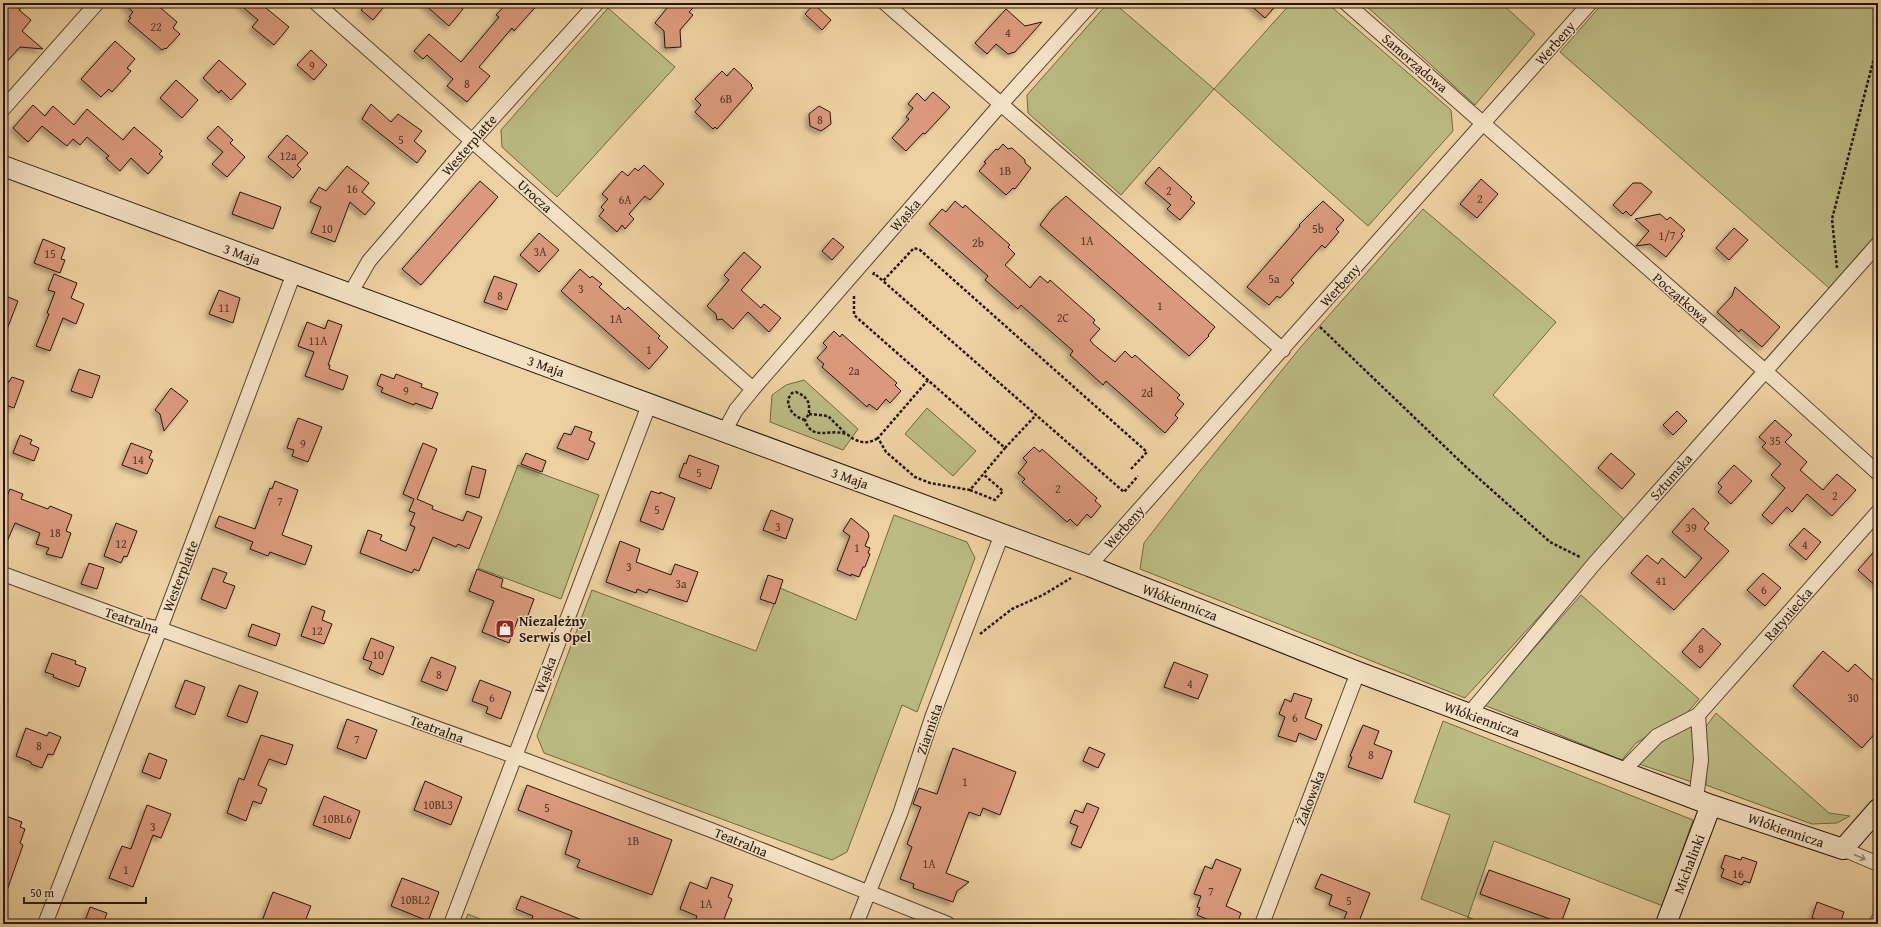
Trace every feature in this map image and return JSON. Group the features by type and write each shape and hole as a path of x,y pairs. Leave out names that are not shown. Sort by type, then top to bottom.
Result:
{"street":[{"path":"3,109 96,3"},
{"name":"Urocza","path":"316,3 753,389"},
{"name":"Westerplatte","path":"350,294 369,261 472,141 597,3"},
{"path":"885,3 1000,105 1283,350"},
{"name":"Wąska","path":"724,432 736,410 753,389 1000,105 1092,3"},
{"name":"Samorządowa","path":"1346,3 1483,124"},
{"name":"Werbeny","path":"1089,566 1283,350 1590,3"},
{"name":"Początkowa","path":"1483,124 1765,371 1878,473"},
{"name":"3 Maja","path":"3,166 1089,566"},
{"name":"Sztumska","path":"1469,714 1594,564 1878,244"},
{"name":"Westerplatte","path":"45,924 160,629 294,273"},
{"name":"Wąska","path":"451,924 649,405"},
{"name":"Ratyniecka","path":"1623,771 1657,736 1698,716 1878,512"},
{"name":"Ziarnista","path":"856,924 900,814 933,715 1002,534"},
{"name":"Włókiennicza","path":"1089,566 1469,714 1704,802 1843,849 1878,864"},
{"name":"Teatralna","path":"3,574 514,756 711,830 948,924"},
{"name":"Żakowska","path":"1262,924 1358,672"},
{"path":"1698,716 1704,802"},
{"name":"Michalinki","path":"1666,924 1704,802"},
{"path":"1843,849 1878,809"},
{"path":"1876,924 1878,920"}],"path":[{"path":"1840,288 1832,219 1878,43"},
{"path":"883,281 914,248 920,250 1147,452 1131,470"},
{"path":"869,279 874,273 1124,492 1138,476"},
{"path":"859,291 854,296 854,316 1005,448"},
{"path":"1311,318 1466,467 1550,542 1594,564"},
{"path":"809,414 828,416 835,425 854,439 863,442 872,441 878,438 928,380"},
{"path":"796,392 804,396 809,403 809,414 805,420 798,418 790,408 788,399 792,393 796,392"},
{"path":"970,490 1005,448 1036,415"},
{"path":"805,420 808,427 813,432 846,434"},
{"path":"830,433 835,425"},
{"path":"878,438 886,452 915,477 930,483 970,490 995,500 1003,492 983,474"},
{"path":"976,638 1012,609 1043,595 1089,566"}],"shaded area":[{"path":"1108,3 1114,3 1214,89 1121,195 1028,113 1027,95"},
{"path":"1291,3 1327,3 1451,110 1453,131 1368,226 1214,89"},
{"path":"1363,3 1501,3 1535,34 1475,105"},
{"path":"1603,3 1878,3 1878,232 1829,288 1560,52"},
{"path":"608,8 675,67 557,197 502,147 501,130"},
{"path":"1423,209 1556,322 1493,395 1626,521 1465,698 1140,569 1144,543 1196,476 1300,348"},
{"path":"804,380 858,429 843,450 770,422 772,395 786,385"},
{"path":"927,408 976,451 953,476 905,434"},
{"path":"518,465 599,495 561,599 478,568"},
{"path":"894,515 967,542 975,558 917,712 902,705 847,852 832,860 544,753 537,736 592,590 756,651 780,588 856,620"},
{"path":"1581,595 1699,699 1685,715 1636,743 1622,760 1484,705"},
{"path":"1716,713 1829,813 1850,816 1837,823 1812,824 1706,785 1705,728"},
{"path":"1443,721 1693,820 1663,906 1494,841 1468,917 1421,899 1450,815 1414,802"},
{"path":"1690,725 1696,746 1692,782 1636,763 1660,740"},
{"path":"468,914 492,924 464,924"},
{"path":"1468,917 1485,924 1465,924"}],"building":[{"path":"3,3 25,3 19,10 31,20 22,31 43,49 20,47 3,66"},
{"path":"123,3 155,3 177,22 173,28 180,34 166,49 165,48 162,50 128,21 133,12"},
{"path":"238,3 260,3 289,27 274,45 252,27 258,20"},
{"path":"367,3 387,3 373,20 361,10"},
{"path":"423,3 456,3 463,9 449,26"},
{"path":"507,3 539,3 514,31 512,28 479,67 490,76 467,102 447,86 453,79 427,55 423,59 414,51 429,34 461,62 499,17 496,15"},
{"path":"671,3 698,3 689,12 693,15 680,30 681,47 665,48 664,31 655,23"},
{"path":"1248,3 1278,3 1265,18"},
{"path":"814,4 831,20 822,30 805,14"},
{"path":"1006,9 1025,26 1042,22 1015,52 1008,54 996,44 987,54 975,43"},
{"path":"115,41 135,59 127,68 131,71 112,92 109,89 101,97 81,79"},
{"path":"311,50 327,65 314,80 297,65"},
{"path":"219,60 246,84 231,100 221,90 219,93 203,78"},
{"path":"734,68 752,85 751,86 753,88 717,129 715,127 713,129 695,112 701,105 695,99 722,71 727,76"},
{"path":"176,80 198,100 182,118 160,98"},
{"path":"933,92 950,107 925,134 923,133 906,151 892,138 909,119 906,117 913,108 908,104 917,93 925,101"},
{"path":"371,104 391,122 398,114 422,131 414,141 426,151 417,163 362,119"},
{"path":"33,105 45,116 53,106 74,125 87,109 123,140 134,127 162,151 159,154 163,157 148,174 131,158 120,171 106,158 109,156 87,137 80,145 73,139 67,146 42,126 28,142 13,128"},
{"path":"819,106 830,112 831,124 821,131 810,126 809,114"},
{"path":"218,126 233,140 230,143 245,157 227,177 212,164 223,152 207,138"},
{"path":"287,135 308,153 297,165 301,169 293,178 268,157"},
{"path":"1003,144 1008,149 1012,148 1031,168 1015,189 1013,188 1006,195 979,171 986,163 984,162"},
{"path":"644,165 664,184 650,200 645,196 629,214 634,219 625,229 622,225 617,232 599,216 604,210 601,207 608,199 602,194 622,171 628,176 635,168 638,171"},
{"path":"347,166 369,183 362,192 375,203 365,215 350,202 335,242 311,233 321,207 310,202 319,187 326,191"},
{"path":"1159,167 1192,197 1190,199 1195,203 1180,220 1167,209 1171,205 1145,183"},
{"path":"1481,179 1498,194 1477,218 1460,204"},
{"path":"480,181 498,197 421,285 402,269"},
{"path":"1633,183 1641,183 1652,192 1631,216 1626,211 1623,214 1613,205"},
{"path":"240,192 281,207 273,229 232,214"},
{"path":"1066,196 1215,327 1208,335 1209,336 1189,356 1040,225 1051,210"},
{"path":"955,201 963,208 965,205 1010,245 1008,247 1015,254 1005,265 1030,288 1040,276 1048,283 1050,280 1095,320 1093,323 1100,329 1090,340 1093,344 1115,362 1125,351 1132,358 1135,355 1180,395 1177,398 1184,404 1175,415 1178,418 1165,433 1106,381 1103,385 1070,355 1073,351 1021,305 1018,309 985,280 988,276 929,224 942,209 946,212"},
{"path":"1323,201 1344,220 1336,229 1339,232 1325,248 1322,245 1291,280 1294,283 1280,298 1277,296 1269,305 1247,287 1300,226 1299,225"},
{"path":"1660,214 1667,220 1670,217 1685,230 1681,234 1683,236 1666,257 1650,244 1636,246 1649,231 1635,219"},
{"path":"1734,228 1748,240 1729,260 1716,248"},
{"path":"539,233 559,250 539,272 520,255"},
{"path":"833,238 844,247 832,260 822,251"},
{"path":"43,239 65,248 61,259 65,260 60,273 34,263"},
{"path":"744,252 761,267 741,290 761,308 764,304 781,318 769,332 748,312 733,329 722,319 717,320 716,314 707,306 729,280 724,275"},
{"path":"580,269 590,278 592,276 602,284 599,287 625,310 628,307 660,336 658,338 668,347 649,369 561,291"},
{"path":"54,274 77,283 71,298 84,304 76,324 63,318 50,351 36,346 49,314 47,313 55,292 48,290"},
{"path":"494,276 517,284 507,310 484,302"},
{"path":"1735,287 1780,327 1762,347 1741,329 1739,332 1717,312 1732,296"},
{"path":"219,290 240,298 233,323 209,314"},
{"path":"3,295 18,301 4,337 3,337"},
{"path":"328,320 342,325 328,365 330,365 329,369 348,376 343,390 305,376 314,352 298,346 307,322 325,329"},
{"path":"834,331 840,337 842,334 897,383 895,385 901,391 890,403 886,399 877,410 869,404 867,407 822,367 824,364 817,358 827,347 823,343"},
{"path":"79,369 100,376 92,398 71,391"},
{"path":"381,374 394,379 396,374 422,384 421,387 438,393 432,409 415,403 414,405 381,392 383,388 377,385"},
{"path":"12,377 24,381 14,408 3,404 3,380 9,382"},
{"path":"171,388 188,401 164,431 160,414 155,410"},
{"path":"1677,411 1687,421 1673,435 1663,425"},
{"path":"298,418 322,427 308,462 292,456 294,450 287,448"},
{"path":"1775,420 1792,435 1785,442 1807,462 1800,470 1823,490 1837,474 1856,490 1832,516 1807,494 1792,512 1787,507 1772,524 1762,515 1785,488 1771,475 1781,464 1762,447 1766,443 1759,437"},
{"path":"575,426 592,432 589,440 595,443 588,460 557,448 564,433 571,435"},
{"path":"20,435 32,440 30,444 39,448 34,461 13,453"},
{"path":"131,443 152,451 149,458 153,460 147,474 122,465"},
{"path":"423,443 437,449 417,499 433,506 432,509 463,521 467,511 482,517 469,549 458,544 456,547 433,537 419,571 414,569 412,573 360,553 368,530 382,535 380,540 406,551 415,527 410,525 415,513 409,511 414,499 403,494"},
{"path":"1034,447 1040,452 1042,449 1097,498 1095,501 1101,506 1091,518 1087,514 1077,526 1070,519 1067,522 1022,482 1025,479 1018,473 1027,462 1023,458"},
{"path":"526,453 546,461 542,472 521,464"},
{"path":"1611,453 1635,474 1622,489 1598,468"},
{"path":"689,455 719,466 711,489 679,477 684,463 686,464"},
{"path":"1734,465 1752,481 1731,504 1718,492 1722,487 1718,483"},
{"path":"472,466 486,470 479,498 465,494"},
{"path":"275,481 298,490 282,535 312,546 305,565 270,552 268,556 250,549 253,542 215,527 219,516 255,529 270,488 272,489"},
{"path":"10,489 23,494 21,499 48,509 50,506 72,515 66,531 71,533 62,558 46,554 49,548 36,544 40,533 15,523 3,551 3,506"},
{"path":"651,491 660,494 660,492 675,498 663,530 640,521"},
{"path":"1693,508 1709,523 1704,529 1729,551 1674,610 1631,573 1647,555 1658,564 1662,558 1685,578 1702,558 1672,532"},
{"path":"771,510 793,519 786,539 763,530"},
{"path":"851,518 868,532 869,536 865,546 870,548 868,553 870,554 859,577 851,574 851,576 837,570 850,536 843,531"},
{"path":"116,523 137,531 127,557 124,556 121,563 104,556"},
{"path":"1804,528 1821,542 1806,560 1789,545"},
{"path":"620,541 640,549 636,562 671,575 675,564 698,572 687,602 649,589 647,593 637,589 636,593 606,582"},
{"path":"1878,547 1878,588 1858,570"},
{"path":"89,563 104,568 97,589 81,584"},
{"path":"213,568 227,573 223,582 235,586 226,609 201,599"},
{"path":"477,569 503,579 501,587 534,599 527,618 519,616 509,643 482,632 494,601 469,591"},
{"path":"1763,573 1781,588 1765,606 1747,590"},
{"path":"768,575 783,580 775,604 760,599"},
{"path":"312,606 325,611 322,620 332,624 324,644 301,636"},
{"path":"252,624 280,634 276,646 248,636"},
{"path":"1703,628 1721,644 1700,668 1682,652"},
{"path":"371,638 394,647 383,675 369,669 372,662 363,659"},
{"path":"1823,651 1848,672 1855,664 1878,685 1878,730 1862,748 1793,686"},
{"path":"52,653 76,661 75,664 86,668 79,687 53,677 54,675 45,672"},
{"path":"431,657 456,667 447,691 421,681"},
{"path":"1174,662 1208,675 1198,699 1164,687"},
{"path":"185,680 205,687 195,715 175,707"},
{"path":"480,680 511,692 501,719 486,713 488,707 472,701"},
{"path":"239,685 258,692 247,723 227,716"},
{"path":"1294,693 1312,699 1305,718 1322,725 1316,740 1299,733 1296,742 1278,736 1285,717 1279,714 1285,699 1291,702"},
{"path":"347,719 377,730 366,759 337,748"},
{"path":"1363,725 1379,731 1374,744 1392,751 1382,779 1348,767 1352,757 1350,756"},
{"path":"26,728 47,736 49,732 61,737 53,755 48,754 42,768 16,756"},
{"path":"261,735 293,745 286,765 269,759 258,785 267,789 261,804 253,801 246,821 227,813 239,778 244,780"},
{"path":"1089,747 1105,754 1098,768 1083,761"},
{"path":"953,748 1016,772 1000,815 983,808 980,816 969,812 946,873 969,882 957,891 953,902 913,888 914,884 900,879 912,847 907,844 921,807 913,804 919,788 937,794"},
{"path":"149,753 167,760 160,779 142,772"},
{"path":"425,781 462,797 451,825 414,810"},
{"path":"527,785 672,840 652,895 577,867 580,860 565,854 572,831 518,810"},
{"path":"324,796 360,811 350,839 313,825"},
{"path":"1087,803 1099,808 1081,848 1071,844 1078,826 1070,823 1075,810 1083,813"},
{"path":"147,805 171,814 161,838 153,835 133,887 109,878 122,846 131,849"},
{"path":"3,815 22,822 20,827 25,829 20,843 23,845 5,896 3,896"},
{"path":"1725,855 1741,860 1742,857 1757,862 1750,883 1744,881 1742,885 1721,877 1724,869 1721,868"},
{"path":"1216,859 1241,869 1226,906 1241,913 1237,924 1219,924 1197,915 1200,908 1197,907 1201,896 1194,894 1205,866 1212,869"},
{"path":"1489,870 1570,899 1561,923 1480,894"},
{"path":"1321,874 1370,893 1358,924 1342,924 1347,912 1329,905 1332,895 1315,888"},
{"path":"711,877 733,885 728,897 732,899 722,924 694,924 697,916 680,909 690,882 707,889"},
{"path":"402,878 439,892 428,921 391,906"},
{"path":"273,892 311,906 304,924 271,924 262,921"},
{"path":"521,896 590,924 530,924 533,916 516,909"},
{"path":"1817,902 1844,912 1840,924 1815,924 1817,920 1812,918"},
{"path":"90,907 107,913 103,924 84,924"}],"place":[{"name":"Niezależny Serwis Opel","path":"505,629"}]}
